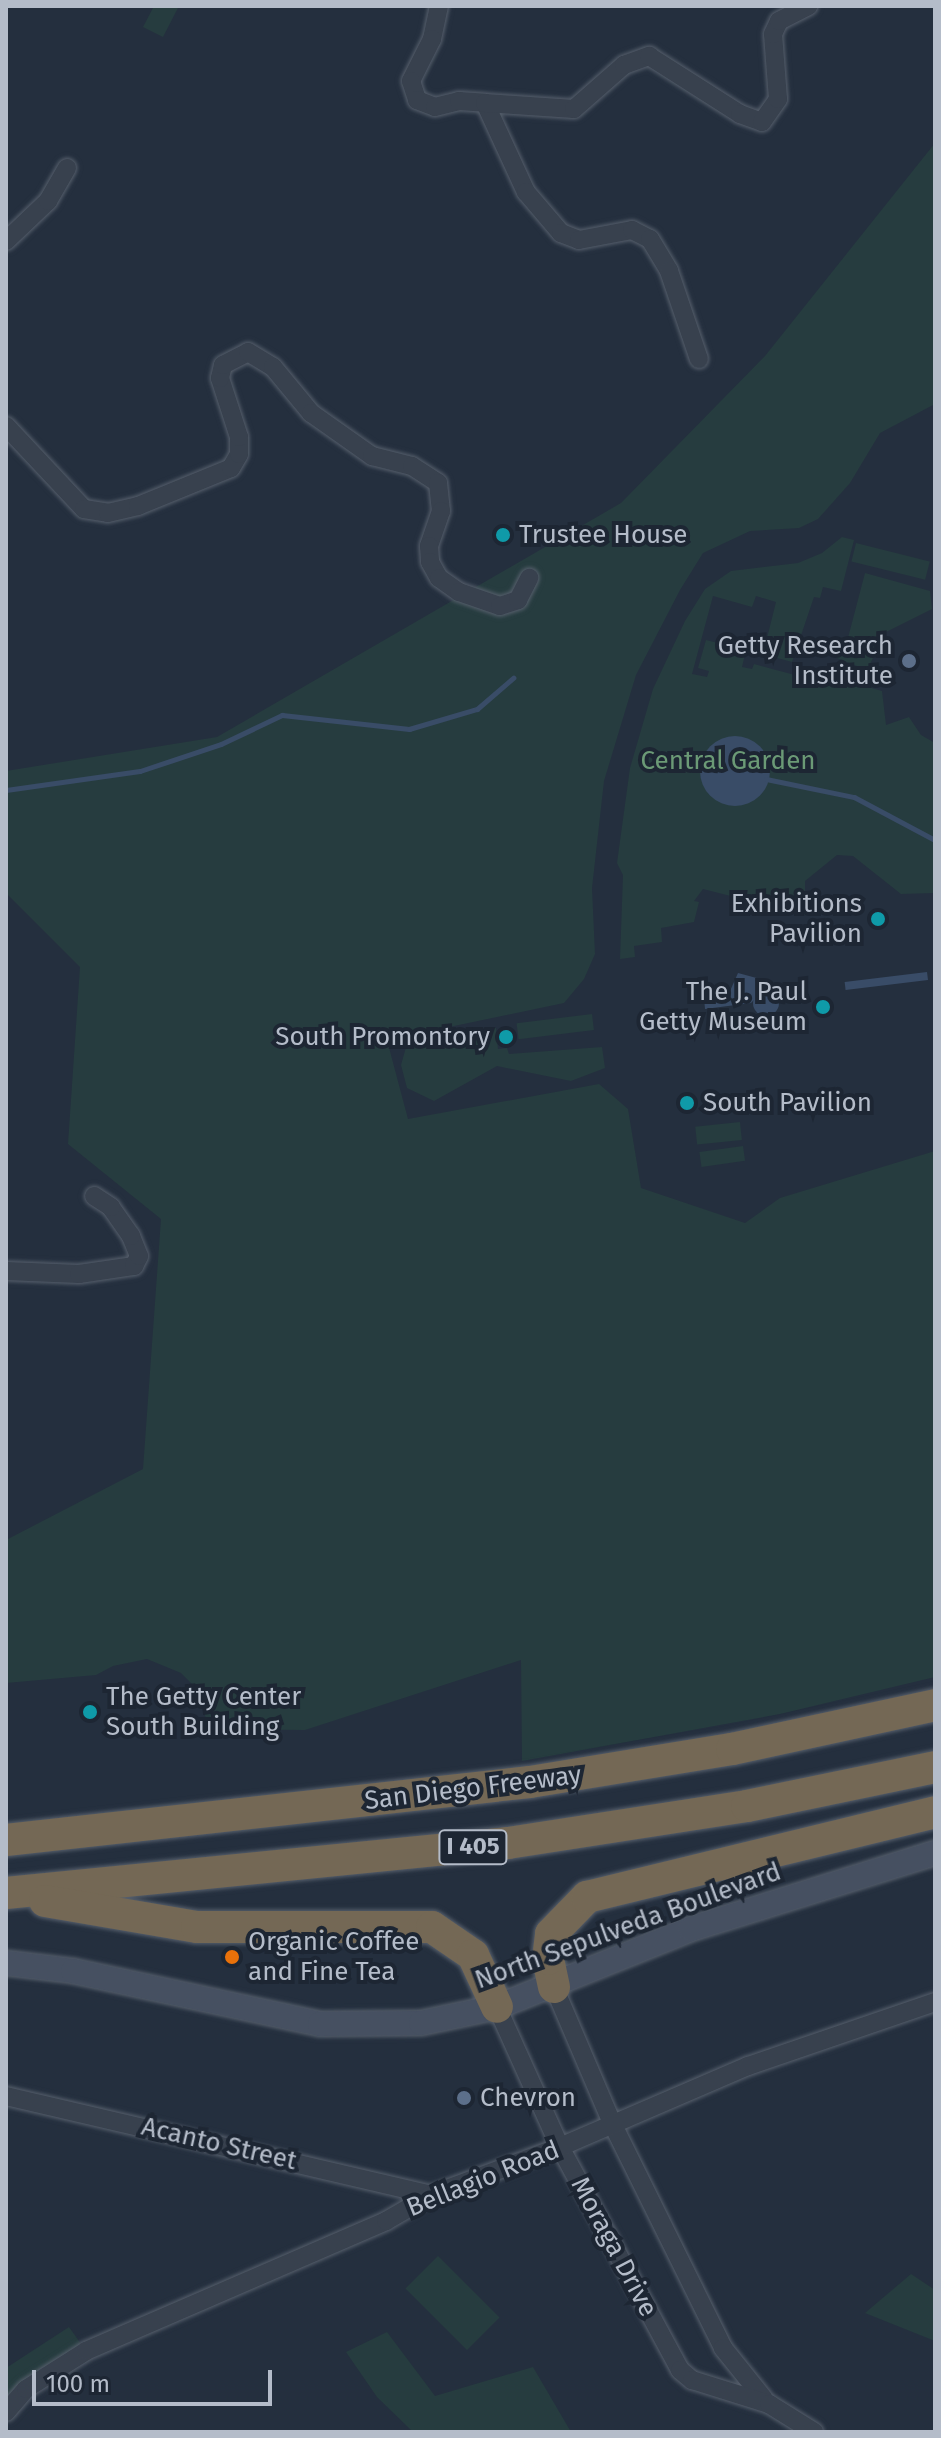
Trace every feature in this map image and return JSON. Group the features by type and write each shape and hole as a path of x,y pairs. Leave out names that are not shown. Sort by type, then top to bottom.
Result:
{"highway":[{"name":"San Diego Freeway","path":"6,1840 559,1778 732,1749 935,1705"},
{"path":"6,1856 579,1792 935,1721"},
{"name":"I 405","path":"6,1894 508,1843 747,1806 935,1767"},
{"path":"554,1987 548,1959 551,1934 572,1907 587,1897 935,1812"},
{"path":"6,1894 197,1927 432,1927 473,1955 497,2007"}],"main road":[{"name":"North Sepulveda Boulevard","path":"6,1963 73,1971 343,2026 421,2023 497,2007 554,1987 691,1929 935,1853"}],"street":[{"path":"439,6 432,39 411,81 417,100 435,107 459,101 574,109 624,65 649,56 740,114 762,122 778,99 773,34 779,21 808,6"},
{"path":"485,103 526,192 561,233 579,240 632,230 650,239 669,271 699,359"},
{"path":"6,241 48,201 67,168"},
{"path":"6,426 84,509 108,513 138,506 231,468 239,454 239,437 220,378 223,365 248,352 273,367 311,413 372,456 412,466 438,483 441,511 429,546 430,562 439,578 459,592 500,606 518,600 529,578"},
{"path":"6,1271 79,1274 134,1266 139,1256 131,1236 111,1207 94,1196"},
{"name":"Moraga Drive","path":"554,1987 613,2125 728,2357 769,2404"},
{"name":"Bellagio Road","path":"6,2412 26,2389 86,2351 386,2221 431,2195 560,2147 748,2066 935,2002"},
{"name":"Moraga Drive","path":"497,2007 560,2147 680,2370 707,2384 769,2404 814,2432"},
{"name":"Acanto Street","path":"6,2096 431,2195"},
{"path":"707,2384 728,2357"}],"green space":[{"path":"154,6 179,6 163,37 143,27"},
{"path":"935,143 935,404 880,433 850,483 818,519 799,528 750,531 703,553 680,590 636,675 604,781 592,888 595,954 584,979 564,1003 387,1040 408,1119 599,1084 628,1109 641,1188 745,1223 780,1198 935,1151 935,1677 780,1714 522,1761 521,1660 305,1730 210,1729 194,1686 181,1673 147,1659 113,1666 96,1675 6,1683 6,1540 143,1469 161,1219 68,1144 80,967 6,893 6,771 217,737 621,503 765,356"},
{"name":"Central Garden","path":"842,537 854,540 841,591 823,587 820,598 814,597 792,662 763,654 776,602 756,596 752,607 713,596 692,674 707,677 709,671 698,668 706,640 746,650 742,667 752,669 754,664 810,679 816,672 882,691 886,725 909,717 921,735 935,743 935,893 901,894 853,856 837,855 805,881 805,915 703,889 694,901 699,902 694,922 661,928 662,942 634,946 635,957 620,959 623,875 617,863 630,768 653,689 685,621 705,589 731,571 798,563 822,553"},
{"path":"856,543 930,561 925,580 851,561"},
{"path":"865,573 930,591 932,609 886,632 867,670 832,656 834,651 844,653"},
{"path":"592,1014 594,1030 519,1039 517,1023"},
{"path":"496,1028 498,1049 507,1048 509,1054 602,1047 605,1068 571,1081 497,1066 434,1101 407,1088 401,1065 408,1040"},
{"path":"740,1122 742,1140 697,1145 695,1127"},
{"path":"743,1146 745,1161 702,1167 699,1152"},
{"path":"438,2256 500,2318 467,2350 405,2289"},
{"path":"911,2274 935,2290 935,2341 865,2313"},
{"path":"69,2327 86,2351 6,2412 6,2368"},
{"path":"387,2332 435,2396 533,2367 571,2432 413,2432 377,2397 346,2352"}],"water":[{"path":"735,736 760,746 770,771 760,796 735,806 710,796 700,771 710,746"},
{"path":"927,972 928,980 846,990 845,982"},
{"path":"738,973 793,988 790,997 765,988 751,1003 705,1009 704,998 730,991"},
{"path":"766,990 775,994 779,1003 775,1012 766,1016 757,1012 753,1003 757,994"}],"waterway":[{"path":"6,790 140,771 221,744 282,715 409,729 477,709 513,678"},
{"path":"766,779 854,797 935,840"}],"place":[{"name":"Trustee House","path":"503,535"},
{"name":"Getty Research Institute","path":"909,661"},
{"name":"Exhibitions Pavilion","path":"878,919"},
{"name":"The J. Paul Getty Museum","path":"823,1007"},
{"name":"South Promontory","path":"506,1037"},
{"name":"South Pavilion","path":"687,1103"},
{"name":"The Getty Center South Building","path":"90,1712"},
{"name":"Organic Coffee and Fine Tea","path":"232,1957"},
{"name":"Chevron","path":"464,2098"}]}
